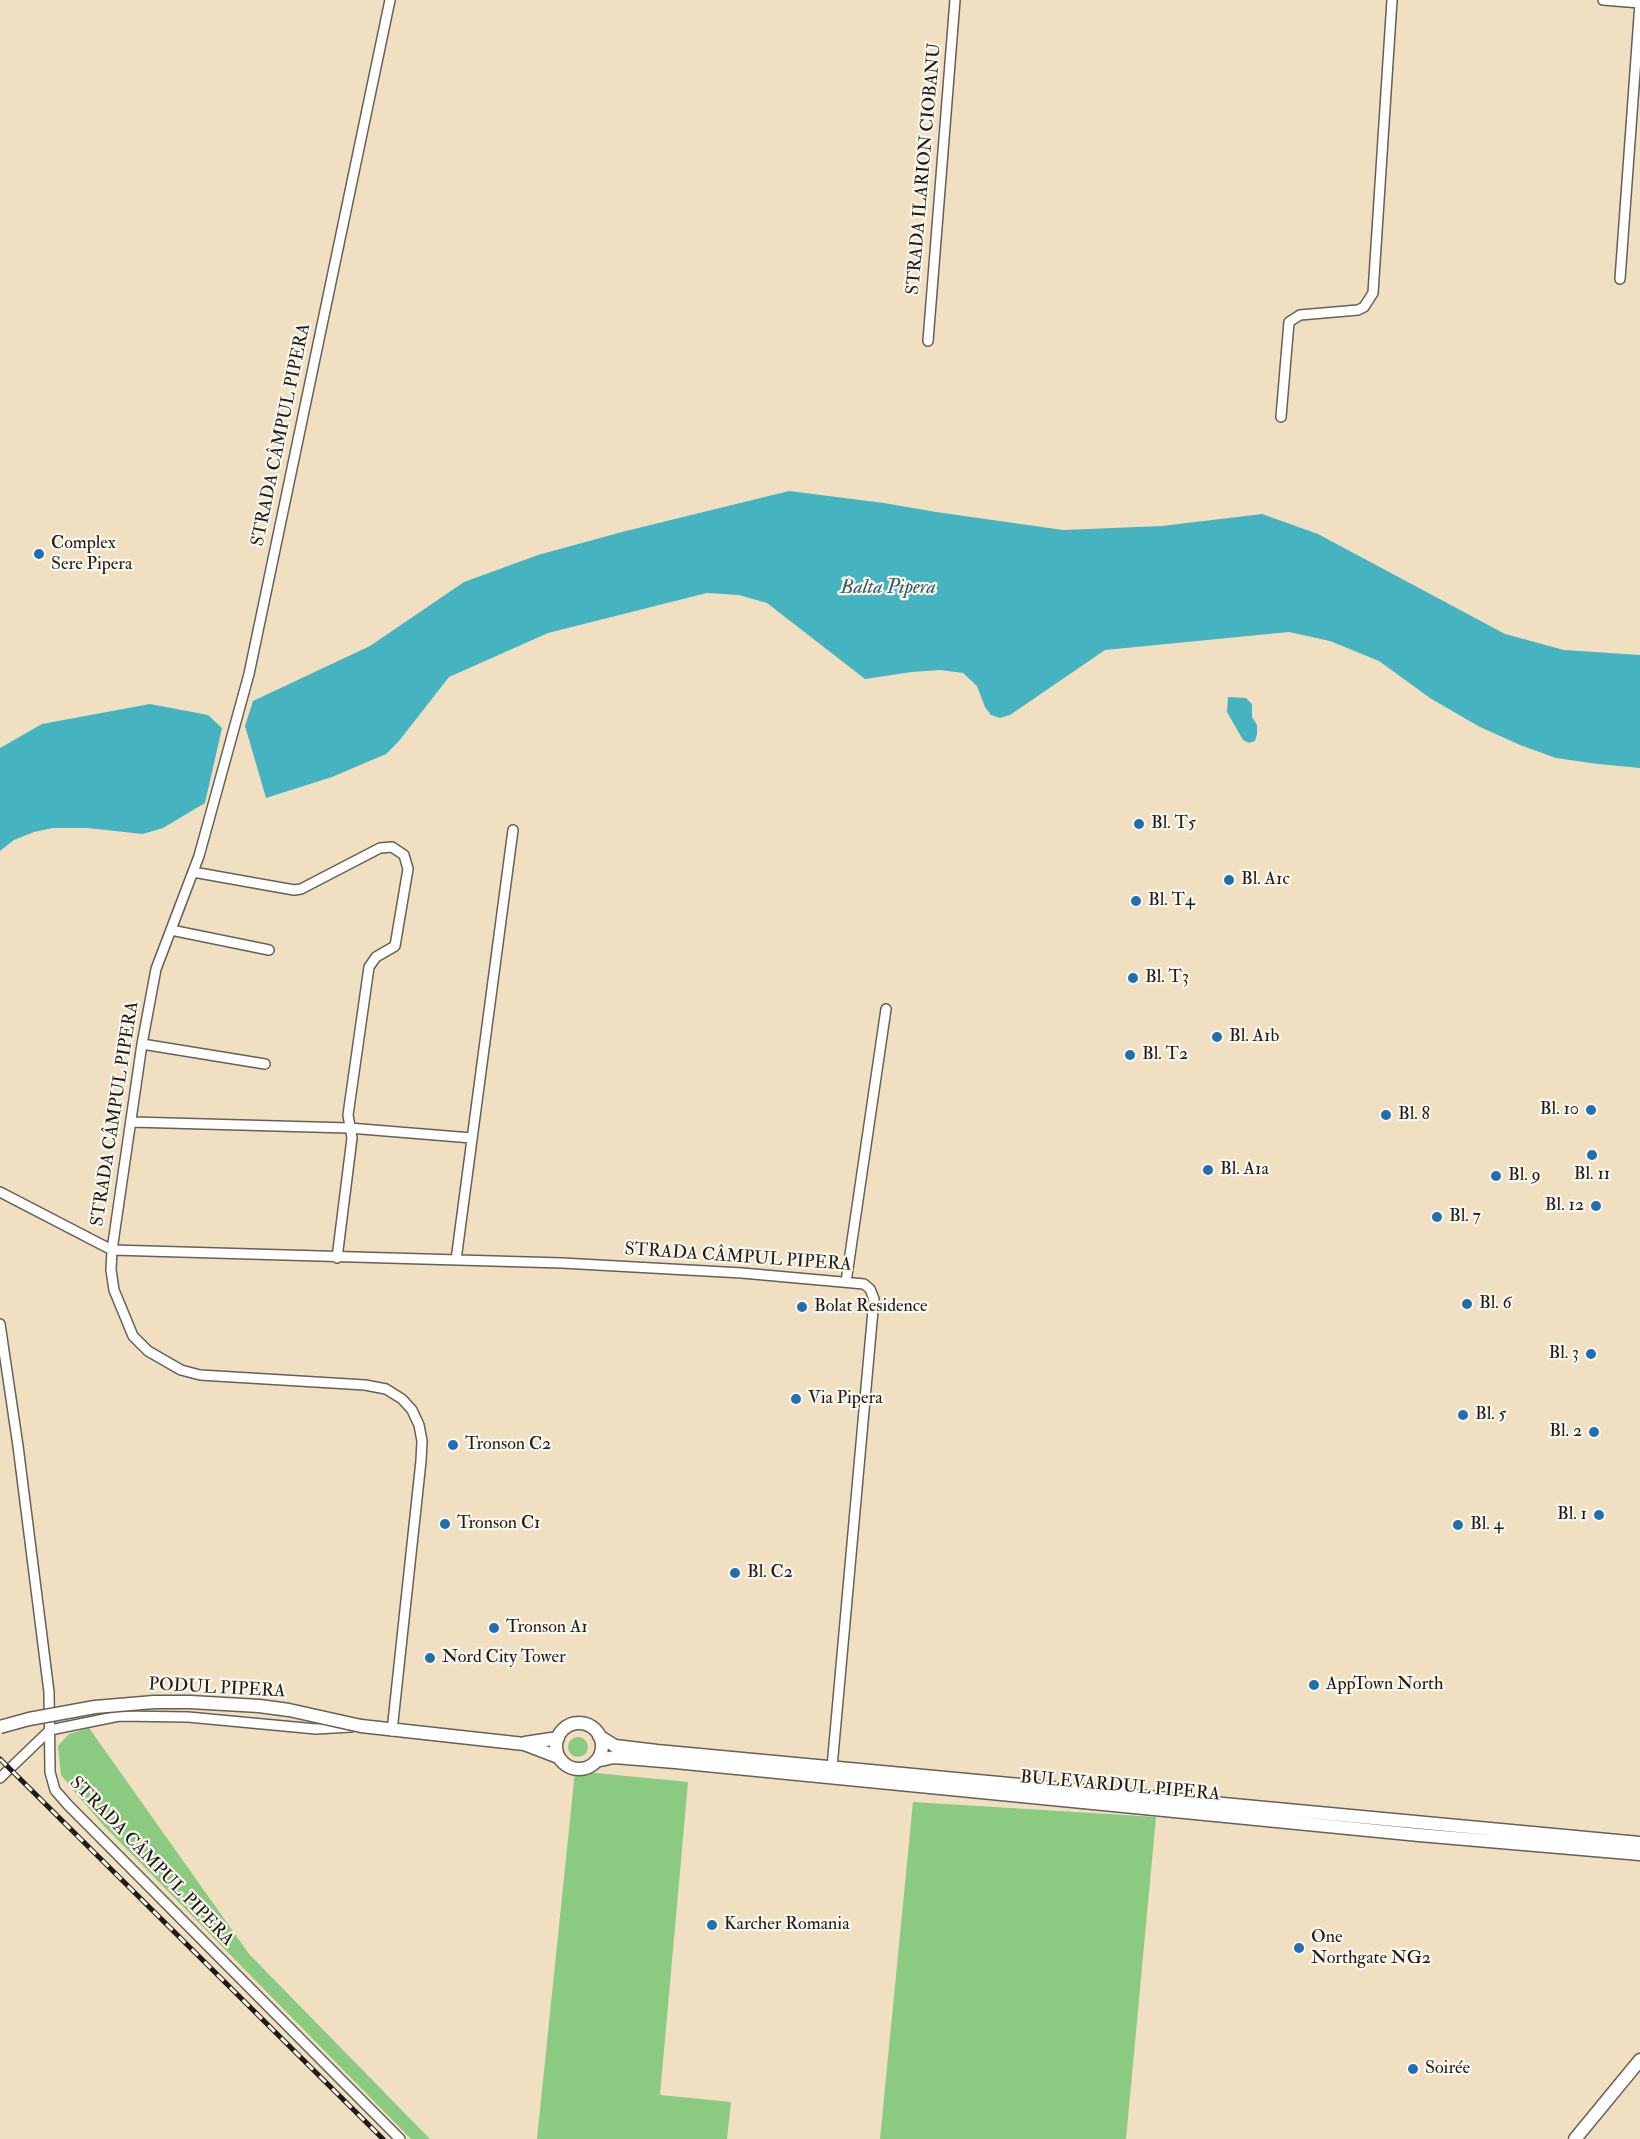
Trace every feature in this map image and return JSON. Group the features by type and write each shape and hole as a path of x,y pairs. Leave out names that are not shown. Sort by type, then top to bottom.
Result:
{"main road":[{"name":"PODUL PIPERA","path":"0,1727 29,1719 95,1707 154,1702 259,1706 289,1710 361,1726"},
{"path":"361,1726 524,1744 558,1757 567,1766 579,1769 586,1768 596,1761 601,1749 599,1736 590,1727 578,1724 566,1728 558,1738 556,1750 558,1757"},
{"name":"BULEVARDUL PIPERA","path":"599,1736 615,1746 1640,1843"},
{"path":"524,1744 558,1738"},
{"name":"BULEVARDUL PIPERA","path":"596,1761 614,1756 1419,1835 1640,1854"},
{"path":"1578,2137 1640,2060"}],"street":[{"name":"STRADA CÂMPUL PIPERA","path":"390,0 249,674 209,824 156,969 142,1044 112,1250 562,1263 742,1273 864,1284 870,1289 874,1299 832,1767"},
{"name":"STRADA ILARION CIOBANU","path":"928,341 955,0"},
{"path":"1281,417 1289,322 1299,315 1358,310 1364,307 1373,293 1392,0"},
{"path":"1603,0 1640,3 1620,279"},
{"path":"456,1260 513,830"},
{"path":"193,872 294,890 301,889 380,848 392,847 404,855 408,868 395,946 376,957 369,967 348,1115 352,1138 337,1258"},
{"path":"171,930 269,950"},
{"path":"846,1282 886,1009"},
{"path":"142,1044 265,1064"},
{"path":"132,1122 349,1128 472,1138"},
{"path":"0,1192 112,1250 111,1270 114,1290 124,1317 133,1336 162,1361 181,1370 200,1375 365,1385 386,1389 402,1399 412,1410 419,1425 422,1461 392,1731"},
{"name":"STRADA CÂMPUL PIPERA","path":"0,1324 18,1446 47,1680 50,1772 55,1790 400,2139"},
{"path":"0,1778 50,1730 119,1716 188,1717 316,1729 361,1726"}],"green space":[{"path":"89,1728 249,1954 430,2139 411,2139 104,1826 79,1797 61,1775 58,1746 69,1734"},
{"path":"578,1737 585,1740 588,1747 585,1754 578,1757 571,1754 568,1747 571,1740"},
{"path":"575,1771 688,1782 660,2095 731,2102 727,2139 537,2139"},
{"path":"913,1802 1156,1817 1126,2139 880,2139"}],"water":[{"name":"Balta Pipera","path":"789,491 1063,530 1162,526 1262,514 1318,534 1505,634 1564,650 1640,655 1640,768 1556,758 1520,745 1478,726 1430,698 1379,661 1330,641 1289,632 1105,650 1010,715 1000,718 991,715 985,707 977,686 963,673 940,670 865,679 767,603 739,595 707,593 548,633 449,677 399,741 386,754 332,777 266,798 245,726 253,701 370,646 464,582 538,555"},
{"path":"1228,697 1246,698 1252,704 1252,717 1257,725 1255,741 1249,743 1243,740 1227,712"},
{"path":"150,704 208,715 222,728 205,803 163,828 143,834 87,828 53,828 14,840 0,851 0,748 42,724"}],"railway":[{"path":"0,1759 383,2139"}],"place":[{"name":"Complex Sere Pipera","path":"39,554"},
{"name":"Bl. T5","path":"1139,824"},
{"name":"Bl. A1c","path":"1229,880"},
{"name":"Bl. T4","path":"1136,901"},
{"name":"Bl. T3","path":"1133,978"},
{"name":"Bl. A1b","path":"1217,1037"},
{"name":"Bl. T2","path":"1130,1055"},
{"name":"Bl. 10","path":"1591,1110"},
{"name":"Bl. 8","path":"1386,1115"},
{"name":"Bl. 11","path":"1592,1155"},
{"name":"Bl. A1a","path":"1208,1170"},
{"name":"Bl. 9","path":"1496,1176"},
{"name":"Bl. 12","path":"1596,1206"},
{"name":"Bl. 7","path":"1437,1217"},
{"name":"Bl. 6","path":"1467,1304"},
{"name":"Bolat Residence","path":"802,1307"},
{"name":"Bl. 3","path":"1591,1354"},
{"name":"Via Pipera","path":"796,1399"},
{"name":"Bl. 5","path":"1463,1415"},
{"name":"Bl. 2","path":"1594,1432"},
{"name":"Tronson C2","path":"453,1445"},
{"name":"Bl. 1","path":"1599,1515"},
{"name":"Tronson C1","path":"445,1524"},
{"name":"Bl. 4","path":"1458,1525"},
{"name":"Bl. C2","path":"735,1573"},
{"name":"Tronson A1","path":"494,1628"},
{"name":"Nord City Tower","path":"430,1658"},
{"name":"AppTown North","path":"1314,1685"},
{"name":"Karcher Romania","path":"712,1925"},
{"name":"One Northgate NG2","path":"1299,1948"},
{"name":"Soirée","path":"1413,2069"}]}
